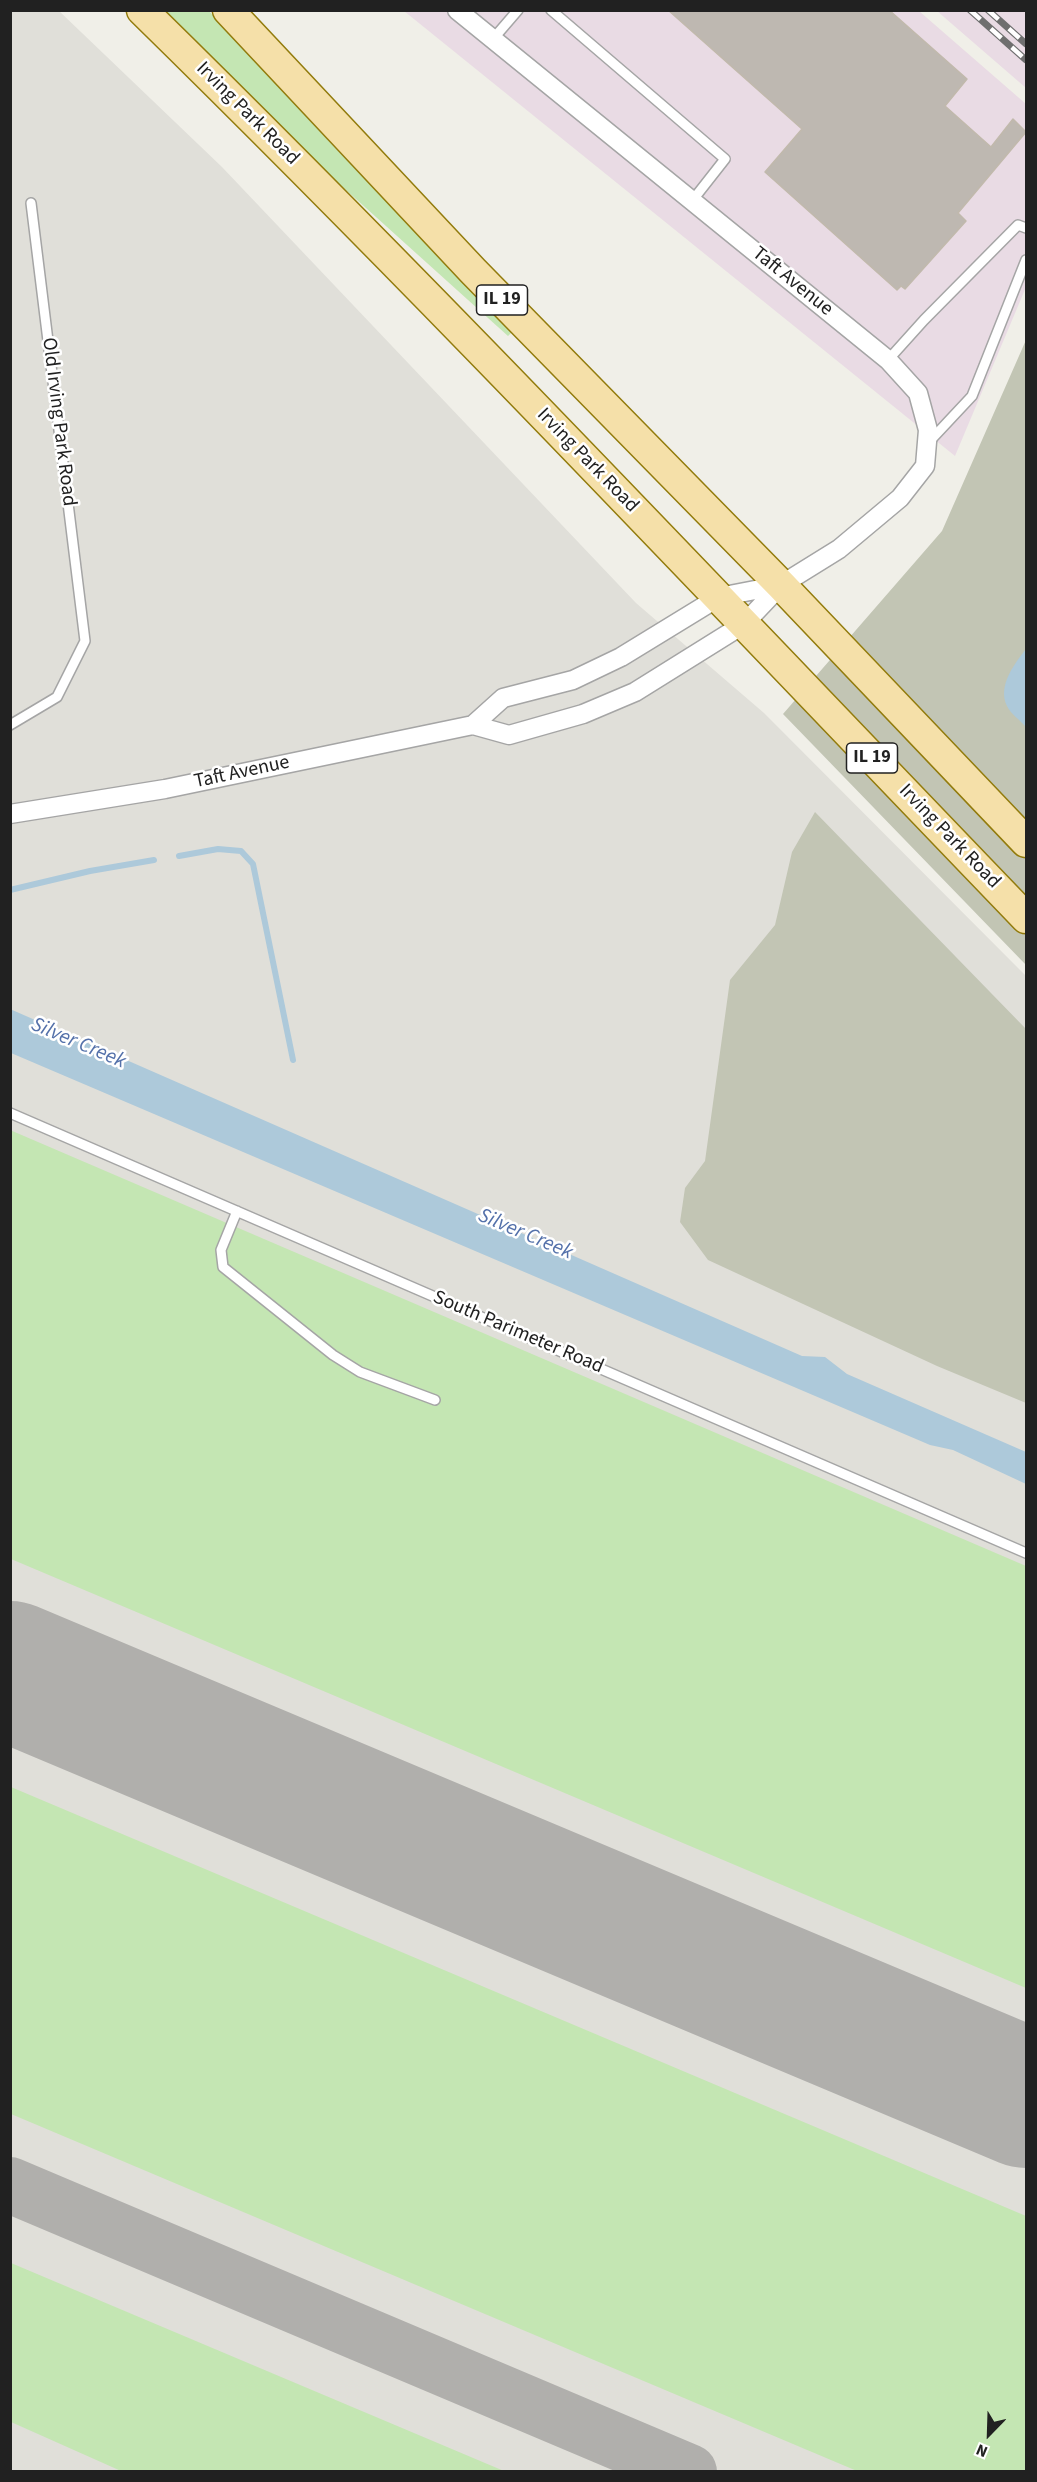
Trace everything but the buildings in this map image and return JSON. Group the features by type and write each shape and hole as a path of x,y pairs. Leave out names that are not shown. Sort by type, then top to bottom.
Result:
{"main road":[{"name":"Irving Park Road","path":"142,10 324,190 719,597 1026,918"},
{"name":"IL 19","path":"228,10 457,254 782,585 1026,842"}],"street":[{"name":"Taft Avenue","path":"10,814 165,789 473,725 509,735 583,714 635,692 744,624 782,585 839,549 900,498 925,466 928,430 918,393 888,360 457,10"},
{"name":"Taft Avenue","path":"473,725 503,698 573,680 621,657 719,597 782,585"}],"lane":[{"path":"493,39 518,10"},
{"path":"551,10 725,159 692,201"},
{"name":"Old Irving Park Road","path":"10,725 57,697 85,641 31,203"},
{"path":"888,360 924,320 1018,225 1026,228"},
{"path":"927,445 972,396 1026,260"},
{"name":"South Parimeter Road","path":"10,1113 1026,1553"},
{"path":"237,1211 221,1250 223,1267 333,1355 360,1372 435,1400"}],"shaded area":[{"path":"58,10 222,167 636,603 764,713 1026,976 1026,2471 11,2472 10,11"},
{"path":"404,11 919,11 1026,104 1026,287 955,456"},
{"path":"937,11 1026,11 1026,88"},
{"path":"1026,340 1026,965 783,714 942,531"},
{"path":"815,812 1026,1029 1026,1403 937,1366 708,1260 680,1222 685,1188 705,1161 730,980 775,925 792,852"}],"green space":[{"path":"163,11 209,11 338,151 513,331 508,336 326,172"},
{"path":"10,1130 1026,1566 1026,1988 11,1559"},
{"path":"11,1787 1026,2216 1026,2471 857,2471 11,2114"},
{"path":"11,2263 504,2471 121,2471 11,2422"}],"water":[{"path":"1026,649 1026,727 1008,709 1004,691 1009,675"},
{"name":"Silver Creek","path":"10,1009 802,1356 825,1357 847,1374 1026,1452 1026,1484 953,1450 930,1445 11,1053"}],"waterway":[{"path":"179,856 218,849 241,851 253,864 293,1060"},
{"path":"10,890 90,871 154,860"}],"taxiway":[{"path":"10,2185 689,2472"}],"runway":[{"path":"10,1671 1026,2098"}],"railway":[{"path":"970,10 1026,60"},
{"path":"988,10 1026,44"}]}
